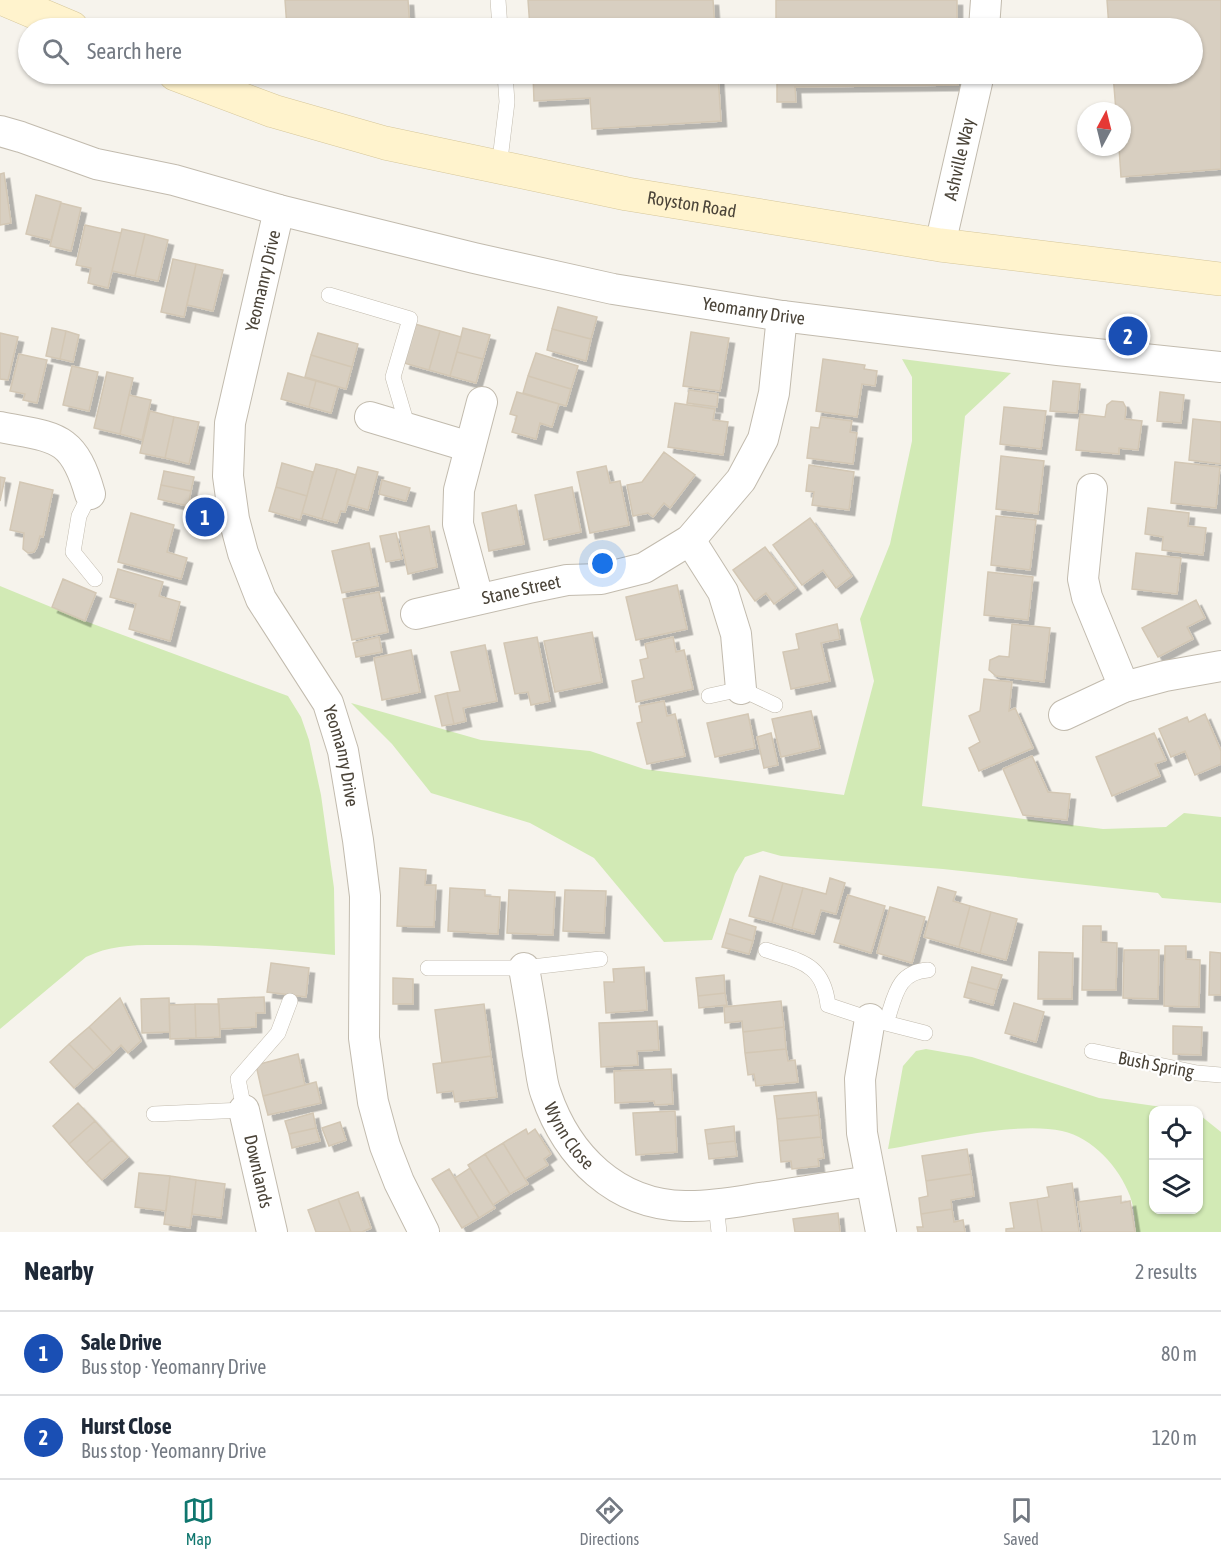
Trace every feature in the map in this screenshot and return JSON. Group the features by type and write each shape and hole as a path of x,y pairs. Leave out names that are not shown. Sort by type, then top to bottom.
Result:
{"main road":[{"path":"6,0 48,18"},
{"name":"Royston Road","path":"202,84 284,114 385,143 627,194 940,245 1221,279"}],"street":[{"path":"985,18 986,0"},
{"name":"Ashville Way","path":"940,245 977,84"},
{"path":"0,131 96,164 174,180 279,210"},
{"name":"Yeomanry Drive","path":"424,1232 399,1182 385,1146 373,1102 364,1038 364,896 358,840 343,751 328,703 261,599 243,553 234,519 228,476 230,423 279,210 474,258 613,289 783,316 1058,350 1221,367"},
{"name":"Stane Street","path":"416,614 478,598 567,580 602,579 644,568 690,540 741,480 763,439 774,393 783,316"},
{"path":"478,598 458,524 459,490 482,402"},
{"path":"370,417 470,447"},
{"path":"0,427 51,437 63,443 72,451 79,463 90,494"},
{"path":"1092,489 1083,579 1087,597 1124,687"},
{"path":"690,540 723,592 736,634 741,689"},
{"path":"1064,715 1124,687 1165,676 1221,666"},
{"name":"Wynn Close","path":"524,968 545,1092 557,1122 573,1149 607,1182 638,1198 659,1204 684,1206 718,1219 870,1181"},
{"path":"878,1021 860,1079 862,1133 881,1232"},
{"name":"Downlands","path":"244,1110 269,1224 273,1232"}],"lane":[{"path":"498,0 499,18"},
{"path":"499,168 507,102 506,84"},
{"path":"329,295 410,319 393,377 408,428"},
{"path":"90,494 80,516 73,552 95,579"},
{"path":"709,696 741,689 775,705"},
{"path":"766,950 803,963 814,970 826,988 828,1005 878,1021 925,1032"},
{"path":"428,968 524,968 600,959"},
{"path":"878,1021 901,981 916,970 928,970"},
{"name":"Downlands","path":"154,1114 244,1110 238,1078 278,1033 290,1000"},
{"name":"Bush Spring","path":"1092,1052 1187,1072 1221,1075"}],"green space":[{"path":"902,359 1011,373 965,416 922,806 1103,829 1166,827 1184,813 1221,817 1221,903 1162,898 1158,893 943,869 781,856 763,851 745,857 735,874 712,940 664,942 594,858 530,823 431,793 392,744 351,703 481,740 590,751 644,769 844,795 874,681 860,619 890,544 912,441 912,377"},
{"path":"0,586 85,621 288,696 301,717 309,740 321,795 334,888 335,955 195,945 141,945 107,949 86,957 0,1029"},
{"path":"926,1049 972,1057 1099,1098 1155,1106 1149,1106 1149,1214 1203,1214 1203,1118 1221,1132 1221,1232 1136,1232 1130,1196 1112,1165 1104,1155 1084,1140 1062,1131 1022,1128 1000,1130 888,1149 903,1066 916,1051"}],"building":[{"path":"285,0 408,0 409,18 286,18"},
{"path":"528,0 713,0 714,18 529,18"},
{"path":"776,0 957,0 957,18 776,18"},
{"path":"1107,0 1221,0 1221,169 1121,177 1120,156 1131,156 1131,102 1115,102 1114,84 1203,84 1203,18 1108,18"},
{"path":"533,84 719,84 721,121 592,129 590,98 534,101"},
{"path":"777,84 958,84 795,87 796,102 777,102"},
{"path":"4,173 11,223 0,225 0,174"},
{"path":"36,195 61,202 51,240 26,234"},
{"path":"61,203 81,208 71,251 50,246"},
{"path":"85,225 121,233 108,288 88,283 91,268 76,265"},
{"path":"122,229 145,234 135,276 112,271"},
{"path":"145,234 168,240 158,281 135,276"},
{"path":"173,259 196,264 184,317 161,312"},
{"path":"196,264 223,270 213,311 187,305"},
{"path":"558,307 597,317 591,339 552,329"},
{"path":"415,324 440,331 429,370 404,363"},
{"path":"52,328 66,331 60,359 46,356"},
{"path":"463,328 490,335 483,359 457,352"},
{"path":"552,329 591,339 586,361 547,350"},
{"path":"66,331 79,335 73,362 60,359"},
{"path":"440,331 461,337 450,376 429,370"},
{"path":"691,332 729,338 720,391 683,386"},
{"path":"0,333 18,337 8,380 0,379"},
{"path":"318,333 358,344 352,367 311,355"},
{"path":"457,352 483,359 476,383 450,376"},
{"path":"536,353 578,366 571,389 528,376"},
{"path":"19,354 47,360 37,403 23,400 25,394 10,391"},
{"path":"311,355 352,367 346,389 305,377"},
{"path":"823,359 865,365 864,369 877,371 875,386 862,384 857,417 816,411"},
{"path":"72,366 98,372 89,411 63,405"},
{"path":"107,372 133,378 120,434 94,428"},
{"path":"288,373 316,381 309,407 281,399"},
{"path":"528,376 571,389 566,406 523,393"},
{"path":"316,381 338,387 331,413 309,407"},
{"path":"1053,381 1080,384 1077,413 1050,411"},
{"path":"689,390 718,394 717,407 687,403"},
{"path":"517,392 559,404 552,427 540,423 536,439 512,432 517,416 510,414"},
{"path":"1160,392 1184,395 1181,423 1157,421"},
{"path":"129,395 151,400 142,440 120,434"},
{"path":"1112,401 1123,402 1126,408 1125,419 1142,421 1138,450 1119,448 1119,454 1076,450 1080,414 1105,417 1107,405"},
{"path":"675,403 715,409 713,420 728,422 723,455 668,447"},
{"path":"1004,407 1046,411 1041,449 1000,444"},
{"path":"150,411 174,417 165,458 140,453"},
{"path":"174,417 199,422 189,464 165,458"},
{"path":"821,417 852,421 850,432 857,433 853,464 807,458 811,427 819,428"},
{"path":"1193,419 1221,422 1221,464 1189,460"},
{"path":"664,452 695,475 670,508 664,503 653,517 648,513 633,516 627,485 642,482"},
{"path":"1001,456 1044,461 1038,514 996,509"},
{"path":"1175,462 1220,467 1216,508 1171,503"},
{"path":"282,463 313,472 307,496 276,487"},
{"path":"316,464 337,469 322,519 302,513"},
{"path":"809,465 854,472 849,510 812,505 814,492 806,491"},
{"path":"606,466 610,483 620,481 629,525 590,533 577,472"},
{"path":"358,467 378,472 368,510 347,504"},
{"path":"337,469 356,475 345,512 341,511 337,523 322,519"},
{"path":"164,471 194,477 191,491 161,485"},
{"path":"0,477 5,478 0,501"},
{"path":"382,480 410,488 406,501 379,494"},
{"path":"20,482 53,490 43,537 40,536 34,552 28,553 23,549 24,533 10,530"},
{"path":"161,485 191,491 188,506 158,499"},
{"path":"276,487 307,496 300,520 269,511"},
{"path":"572,487 581,532 544,540 535,495"},
{"path":"516,505 524,544 489,551 482,513"},
{"path":"1148,508 1189,513 1188,526 1206,528 1203,555 1162,550 1163,537 1145,534"},
{"path":"131,513 174,525 167,552 187,558 181,579 118,562"},
{"path":"996,516 1036,520 1030,570 991,565"},
{"path":"810,518 852,576 836,588 823,570 802,585 773,545"},
{"path":"429,526 437,567 408,574 399,532"},
{"path":"396,533 402,559 386,562 380,536"},
{"path":"369,543 378,586 342,593 332,551"},
{"path":"765,547 796,588 774,604 766,593 755,601 733,570"},
{"path":"1136,553 1181,558 1177,594 1132,589"},
{"path":"118,569 163,582 159,596 180,602 170,641 129,629 136,604 110,597"},
{"path":"988,572 1033,577 1028,620 984,615"},
{"path":"63,579 96,593 85,621 52,607"},
{"path":"677,585 687,629 636,640 626,597"},
{"path":"379,592 388,632 352,640 343,599"},
{"path":"1196,600 1205,618 1187,627 1193,639 1158,657 1142,628"},
{"path":"837,624 840,639 821,643 830,681 791,689 783,652 799,649 796,634"},
{"path":"1012,624 1050,628 1044,682 996,676 989,670 990,660 999,656 1009,657"},
{"path":"592,632 602,682 555,692 544,641"},
{"path":"379,637 382,652 356,657 353,643"},
{"path":"537,637 550,701 531,705 528,692 515,694 504,643"},
{"path":"673,637 676,652 684,650 693,689 636,702 632,681 644,678 640,660 648,658 645,644"},
{"path":"485,645 497,701 463,708 466,721 454,724 447,693 460,691 451,652"},
{"path":"411,650 420,692 382,700 374,658"},
{"path":"984,679 1012,682 1009,711 1015,708 1033,748 979,771 969,748 980,742 969,716 980,711"},
{"path":"447,693 454,724 442,726 435,696"},
{"path":"664,701 667,716 675,714 685,756 647,764 637,723 642,722 639,706"},
{"path":"811,711 820,748 781,757 772,719"},
{"path":"748,714 755,748 715,757 707,723"},
{"path":"1205,714 1221,751 1221,764 1195,775 1185,751 1171,757 1159,729 1187,717 1189,722"},
{"path":"771,733 778,765 764,768 757,737"},
{"path":"1154,733 1166,760 1155,764 1160,776 1112,796 1096,757"},
{"path":"1032,756 1048,792 1070,794 1067,820 1023,815 1003,769"},
{"path":"400,868 426,870 425,885 436,885 434,927 397,926"},
{"path":"760,876 783,883 772,922 749,916"},
{"path":"830,878 845,883 836,914 821,910 814,934 792,928 803,888 826,894"},
{"path":"783,883 803,888 792,928 772,922"},
{"path":"938,887 956,892 953,901 970,906 959,947 924,937"},
{"path":"450,888 485,890 485,896 500,897 498,934 448,931"},
{"path":"509,890 555,892 553,935 507,933"},
{"path":"565,890 606,891 604,933 563,931"},
{"path":"848,895 885,906 871,953 834,942"},
{"path":"970,906 991,912 980,953 959,947"},
{"path":"890,907 925,917 912,963 877,953"},
{"path":"991,912 1017,919 1006,960 980,953"},
{"path":"730,919 756,927 753,941 726,933"},
{"path":"1083,926 1101,926 1101,942 1117,943 1116,990 1082,990"},
{"path":"726,933 753,941 749,954 722,947"},
{"path":"1165,946 1186,946 1186,959 1200,960 1199,1007 1164,1006"},
{"path":"1124,950 1159,950 1158,999 1123,998"},
{"path":"1039,952 1073,953 1072,999 1038,999"},
{"path":"1210,952 1221,953 1221,995 1209,995"},
{"path":"271,963 309,968 306,997 267,992"},
{"path":"644,967 647,1010 606,1013 604,982 614,982 613,969"},
{"path":"972,967 1002,975 997,990 968,982"},
{"path":"724,975 725,993 698,996 696,978"},
{"path":"393,978 413,979 413,1004 393,1004"},
{"path":"968,982 997,990 993,1005 964,997"},
{"path":"725,993 727,1005 699,1008 698,996"},
{"path":"264,997 265,1013 256,1013 256,1027 220,1029 218,999"},
{"path":"120,998 141,1041 128,1053 121,1045 113,1053 89,1027"},
{"path":"169,998 170,1032 142,1033 141,999"},
{"path":"781,1001 784,1027 743,1032 742,1021 725,1023 724,1007"},
{"path":"1014,1003 1044,1012 1036,1042 1005,1033"},
{"path":"195,1004 219,1004 220,1037 196,1038"},
{"path":"195,1004 196,1038 170,1039 169,1005"},
{"path":"484,1004 491,1056 442,1063 435,1010"},
{"path":"657,1021 659,1050 637,1051 638,1065 601,1067 599,1023"},
{"path":"1173,1026 1202,1027 1201,1055 1173,1054"},
{"path":"89,1027 113,1053 94,1070 69,1044"},
{"path":"784,1027 786,1049 745,1053 743,1032"},
{"path":"69,1044 94,1070 74,1088 50,1062"},
{"path":"786,1049 788,1061 795,1060 798,1082 756,1086 754,1074 748,1075 745,1053"},
{"path":"298,1054 305,1085 263,1096 256,1065"},
{"path":"491,1056 497,1097 455,1102 453,1091 437,1093 433,1064"},
{"path":"671,1069 673,1104 655,1105 654,1101 615,1103 614,1071"},
{"path":"316,1082 321,1103 268,1115 263,1096"},
{"path":"816,1092 819,1115 777,1119 774,1096"},
{"path":"78,1103 95,1121 69,1144 53,1126"},
{"path":"675,1111 677,1152 636,1155 633,1113"},
{"path":"313,1113 316,1128 289,1134 285,1121"},
{"path":"819,1115 821,1137 779,1141 777,1119"},
{"path":"95,1121 112,1140 86,1163 69,1144"},
{"path":"340,1122 346,1140 329,1146 322,1128"},
{"path":"734,1126 735,1141 707,1144 705,1130"},
{"path":"316,1128 320,1141 292,1148 289,1134"},
{"path":"526,1129 528,1134 535,1129 551,1154 544,1159 548,1165 525,1179 503,1143"},
{"path":"821,1137 824,1158 818,1159 819,1166 792,1169 791,1161 781,1162 779,1141"},
{"path":"112,1140 128,1157 102,1180 86,1163"},
{"path":"735,1141 737,1156 709,1159 707,1144"},
{"path":"503,1143 528,1184 510,1194 485,1154"},
{"path":"967,1149 971,1174 926,1181 922,1156"},
{"path":"485,1154 510,1194 493,1205 468,1165"},
{"path":"470,1168 495,1208 479,1218 455,1178"},
{"path":"449,1169 479,1218 462,1228 432,1179"},
{"path":"139,1173 170,1176 166,1211 135,1207"},
{"path":"971,1174 974,1196 951,1200 952,1209 921,1214 919,1198 928,1196 926,1181"},
{"path":"170,1176 196,1180 190,1228 164,1224"},
{"path":"196,1180 225,1184 221,1218 192,1214"},
{"path":"1072,1183 1079,1232 1042,1232 1037,1199 1049,1197 1047,1187"},
{"path":"358,1192 371,1228 362,1232 351,1232 338,1199"},
{"path":"1121,1196 1121,1203 1130,1201 1135,1232 1082,1232 1078,1202"},
{"path":"338,1199 351,1232 316,1232 308,1210"},
{"path":"1037,1199 1042,1232 1006,1232 1006,1229 1014,1228 1010,1203"},
{"path":"952,1209 954,1222 963,1220 965,1232 918,1232 917,1227 923,1227 921,1214"},
{"path":"838,1213 840,1232 795,1232 793,1219"}],"place":[{"name":"Hurst Close","path":"1128,336"},
{"name":"Sale Drive","path":"205,517"}]}
